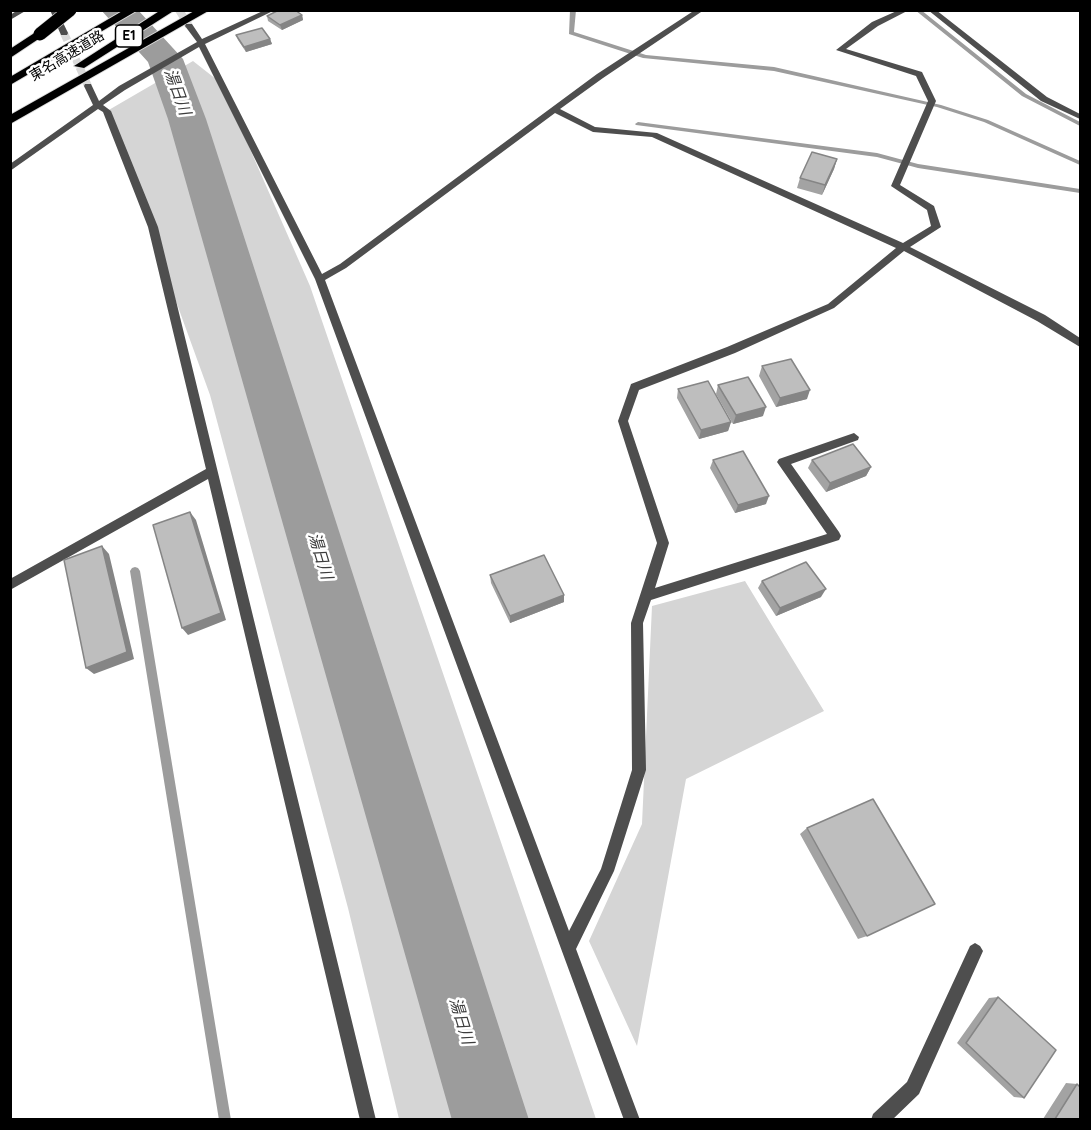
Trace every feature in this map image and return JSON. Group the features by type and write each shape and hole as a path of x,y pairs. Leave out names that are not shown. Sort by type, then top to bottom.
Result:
{"highway":[{"path":"10,55 70,10"},
{"name":"東名高速道路","path":"10,82 133,10"},
{"path":"10,120 92,66 204,10"},
{"name":"東名高速道路","path":"10,108 92,66 169,11"}],"street":[{"path":"10,18 24,10"},
{"path":"53,10 64,33"},
{"path":"10,168 122,88 197,45 272,10"},
{"path":"320,279 342,267 626,59 701,10"},
{"path":"931,10 1044,99 1080,117"},
{"path":"569,948 607,871 639,770 637,623 663,543 623,421 635,387 731,350 831,306 903,247 936,227 931,208 895,186 932,101 920,74 840,50 875,24 905,11"},
{"path":"189,26 320,279 632,1119"},
{"path":"88,86 97,105 107,111 153,227 368,1119"},
{"path":"555,110 593,129 654,135 903,247 1041,318 1080,344"},
{"path":"646,596 835,536 783,462 854,437"},
{"path":"10,585 212,471"},
{"path":"879,1119 913,1088 975,951"}],"shaded area":[{"path":"193,61 221,83 310,286 596,1119 399,1119 348,908 210,395 107,111"},
{"path":"745,581 824,711 686,779 637,1046 589,941 642,824 652,606"}],"building":[{"path":"279,10 295,10 302,15 280,25 267,16"},
{"path":"262,28 270,39 244,47 236,35"},
{"path":"812,152 837,159 825,185 800,178"},
{"path":"791,359 810,390 780,398 762,366"},
{"path":"748,377 766,407 736,415 718,385"},
{"path":"708,381 731,422 701,430 678,389"},
{"path":"853,444 871,467 830,483 812,460"},
{"path":"743,451 769,496 738,505 713,460"},
{"path":"190,512 221,613 182,628 153,525"},
{"path":"102,546 127,652 86,668 64,560"},
{"path":"544,555 564,595 510,616 490,575"},
{"path":"806,562 826,589 780,608 762,581"},
{"path":"873,799 935,904 867,936 807,828"},
{"path":"998,997 1056,1050 1024,1098 966,1043"},
{"path":"1077,1084 1080,1087 1080,1119 1055,1119"}],"waterway":[{"name":"湯日川","path":"118,10 165,59 187,119 491,1120"},
{"path":"573,10 571,33 645,57 774,69 939,106 986,121 1080,163"},
{"path":"917,10 1024,95 1080,124"},
{"path":"638,124 877,155 918,166 1080,191"},
{"path":"135,571 225,1120"}],"tunnel":[{"path":"179,10 189,26"},
{"path":"64,33 88,86"}]}
